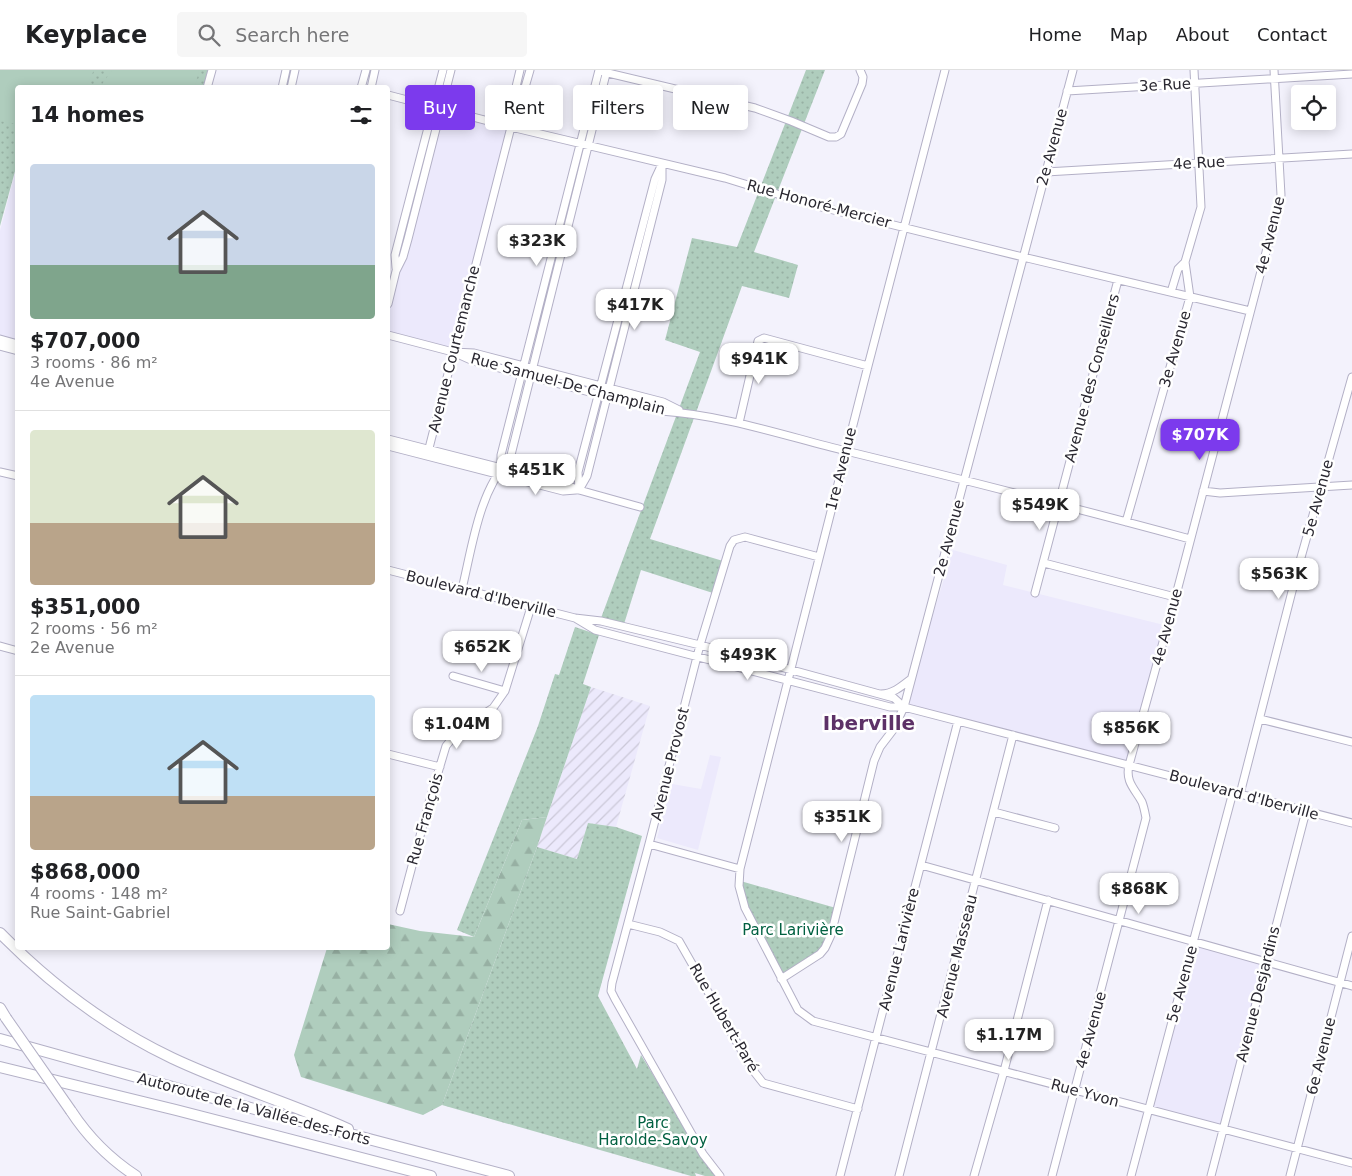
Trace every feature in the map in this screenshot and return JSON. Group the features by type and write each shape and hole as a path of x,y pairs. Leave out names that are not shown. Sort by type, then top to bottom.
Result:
{"highway":[{"path":"0,933 15,947"},
{"path":"18,950 68,994 92,1012 138,1041 202,1071 312,1113 374,1141"},
{"path":"0,1008 71,1111 95,1142 136,1176"},
{"name":"Autoroute de la Vallée-des-Forts","path":"0,1039 509,1176"},
{"name":"Autoroute de la Vallée-des-Forts","path":"0,1067 431,1176"}],"street":[{"path":"209,85 212,70"},
{"path":"283,85 286,70"},
{"path":"292,85 295,70"},
{"path":"362,85 366,70"},
{"path":"372,85 375,70"},
{"path":"439,85 443,70"},
{"path":"448,85 451,70"},
{"name":"Avenue Courtemanche","path":"516,85 520,70"},
{"name":"Avenue Courtemanche","path":"526,85 530,70"},
{"path":"499,471 501,455 599,70 755,108 829,138 841,134 862,84 863,77 860,70"},
{"name":"1re Avenue","path":"740,869 945,70"},
{"name":"2e Avenue","path":"781,979 820,954 827,944 874,761 880,747 893,730 904,707 1073,70"},
{"name":"3e Avenue","path":"1126,522 1190,297 1185,262 1200,214 1194,70"},
{"name":"4e Avenue","path":"1052,1176 1146,818 1142,802 1129,783 1127,772 1176,597 1282,192 1274,70"},
{"path":"462,589 485,496 499,471 510,459 607,71"},
{"name":"3e Rue","path":"1067,91 1352,74"},
{"name":"Rue Honoré-Mercier","path":"390,96 405,99"},
{"path":"396,271 395,255 428,130"},
{"path":"390,296 396,271 403,257 437,130"},
{"name":"Avenue Courtemanche","path":"428,452 510,130"},
{"name":"Rue Honoré-Mercier","path":"523,130 725,178 813,205 904,228 1250,311"},
{"name":"4e Rue","path":"1046,172 1352,154"},
{"path":"579,490 578,472 615,330 649,216 662,180 662,164"},
{"path":"579,490 587,476 624,332 649,216"},
{"path":"550,259 560,261"},
{"name":"3e Avenue","path":"1171,292 1178,269 1185,262"},
{"path":"390,267 396,271"},
{"path":"390,271 396,271"},
{"name":"Avenue des Conseillers","path":"1035,593 1118,280"},
{"path":"615,330 624,332"},
{"name":"Rue Samuel-De Champlain","path":"390,336 453,352 473,362 661,411 684,412 739,424 964,479 1190,540"},
{"path":"739,424 758,341 764,338 868,366"},
{"path":"0,340 15,343"},
{"path":"0,346 15,349"},
{"name":"Rue Samuel-De Champlain","path":"453,352 474,353 533,368 663,402 684,412"},
{"name":"5e Avenue","path":"1131,1176 1193,942 1236,793 1260,718 1320,486 1352,377"},
{"path":"390,440 499,471 564,484 640,507"},
{"path":"390,446 428,452"},
{"path":"0,472 15,475"},
{"path":"1203,492 1220,494 1352,485"},
{"name":"Avenue Provost","path":"720,1176 703,1154 611,989 650,844 697,656 730,546 734,540 744,537 819,557"},
{"path":"1044,563 1176,597"},
{"name":"Boulevard d'Iberville","path":"390,571 575,618 601,621 700,645 894,698 904,707"},
{"name":"Rue François","path":"400,911 446,746 459,730 493,708 505,691 531,607"},
{"name":"Boulevard d'Iberville","path":"575,618 595,630 788,681 890,707 904,707 1352,823"},
{"path":"0,648 15,650"},
{"path":"453,676 505,691"},
{"path":"876,694 886,694 912,679"},
{"path":"1260,718 1352,742"},
{"name":"Avenue Larivière","path":"840,1176 958,721"},
{"name":"Avenue Masseau","path":"899,1176 1013,735"},
{"path":"390,754 440,767"},
{"name":"Avenue Desjardins","path":"1211,1176 1306,811"},
{"path":"994,812 1056,828"},
{"path":"650,844 740,869"},
{"path":"921,864 1352,986"},
{"name":"Rue Yvon","path":"740,869 739,886 744,908 798,1010 807,1018 820,1024 876,1037 1352,1163"},
{"path":"974,1176 1004,1071 1048,900"},
{"name":"Rue Hubert-Paré","path":"628,924 660,932 679,941 752,1068 763,1083 858,1110"},
{"name":"6e Avenue","path":"1290,1176 1352,936"}],"shaded area":[{"path":"475,118 485,120 485,130 510,130 453,352 390,336 390,300 436,130 475,130"},
{"path":"15,173 15,350 0,346 0,231"},
{"path":"953,550 1007,565 1003,585 1164,625 1127,760 904,707"},
{"path":"591,687 650,706 616,827 588,823 577,859 537,847"},
{"path":"710,755 721,757 698,850 657,838 672,784 701,789"},
{"path":"1193,941 1266,962 1223,1130 1149,1110"}],"green space":[{"path":"0,70 214,70 210,85 15,85 15,171 0,226"},
{"path":"0,70 94,70 87,85 15,85 15,124 0,121"},
{"path":"112,70 199,70 195,85 101,85"},
{"path":"806,70 825,70 754,252 798,265 789,298 742,286 650,539 723,561 716,594 641,570 624,624 601,618 700,352 665,340 692,238 737,247"},
{"path":"575,627 599,635 583,684 591,687 547,817 522,820 474,937 457,930 538,726 555,674 559,675"},
{"path":"547,817 442,1105 423,1115 301,1077 294,1055 326,950 390,950 390,924 420,931 474,937 522,820"},
{"name":"Parc Harolde-Savoy","path":"588,823 616,827 642,836 598,996 637,1069 641,1055 715,1176 695,1173 696,1176 691,1176 442,1105 537,847 577,859"},
{"name":"Parc Larivière","path":"737,880 836,908 823,949 781,979 755,932"}],"district":[{"name":"Iberville","path":"869,723"}]}
